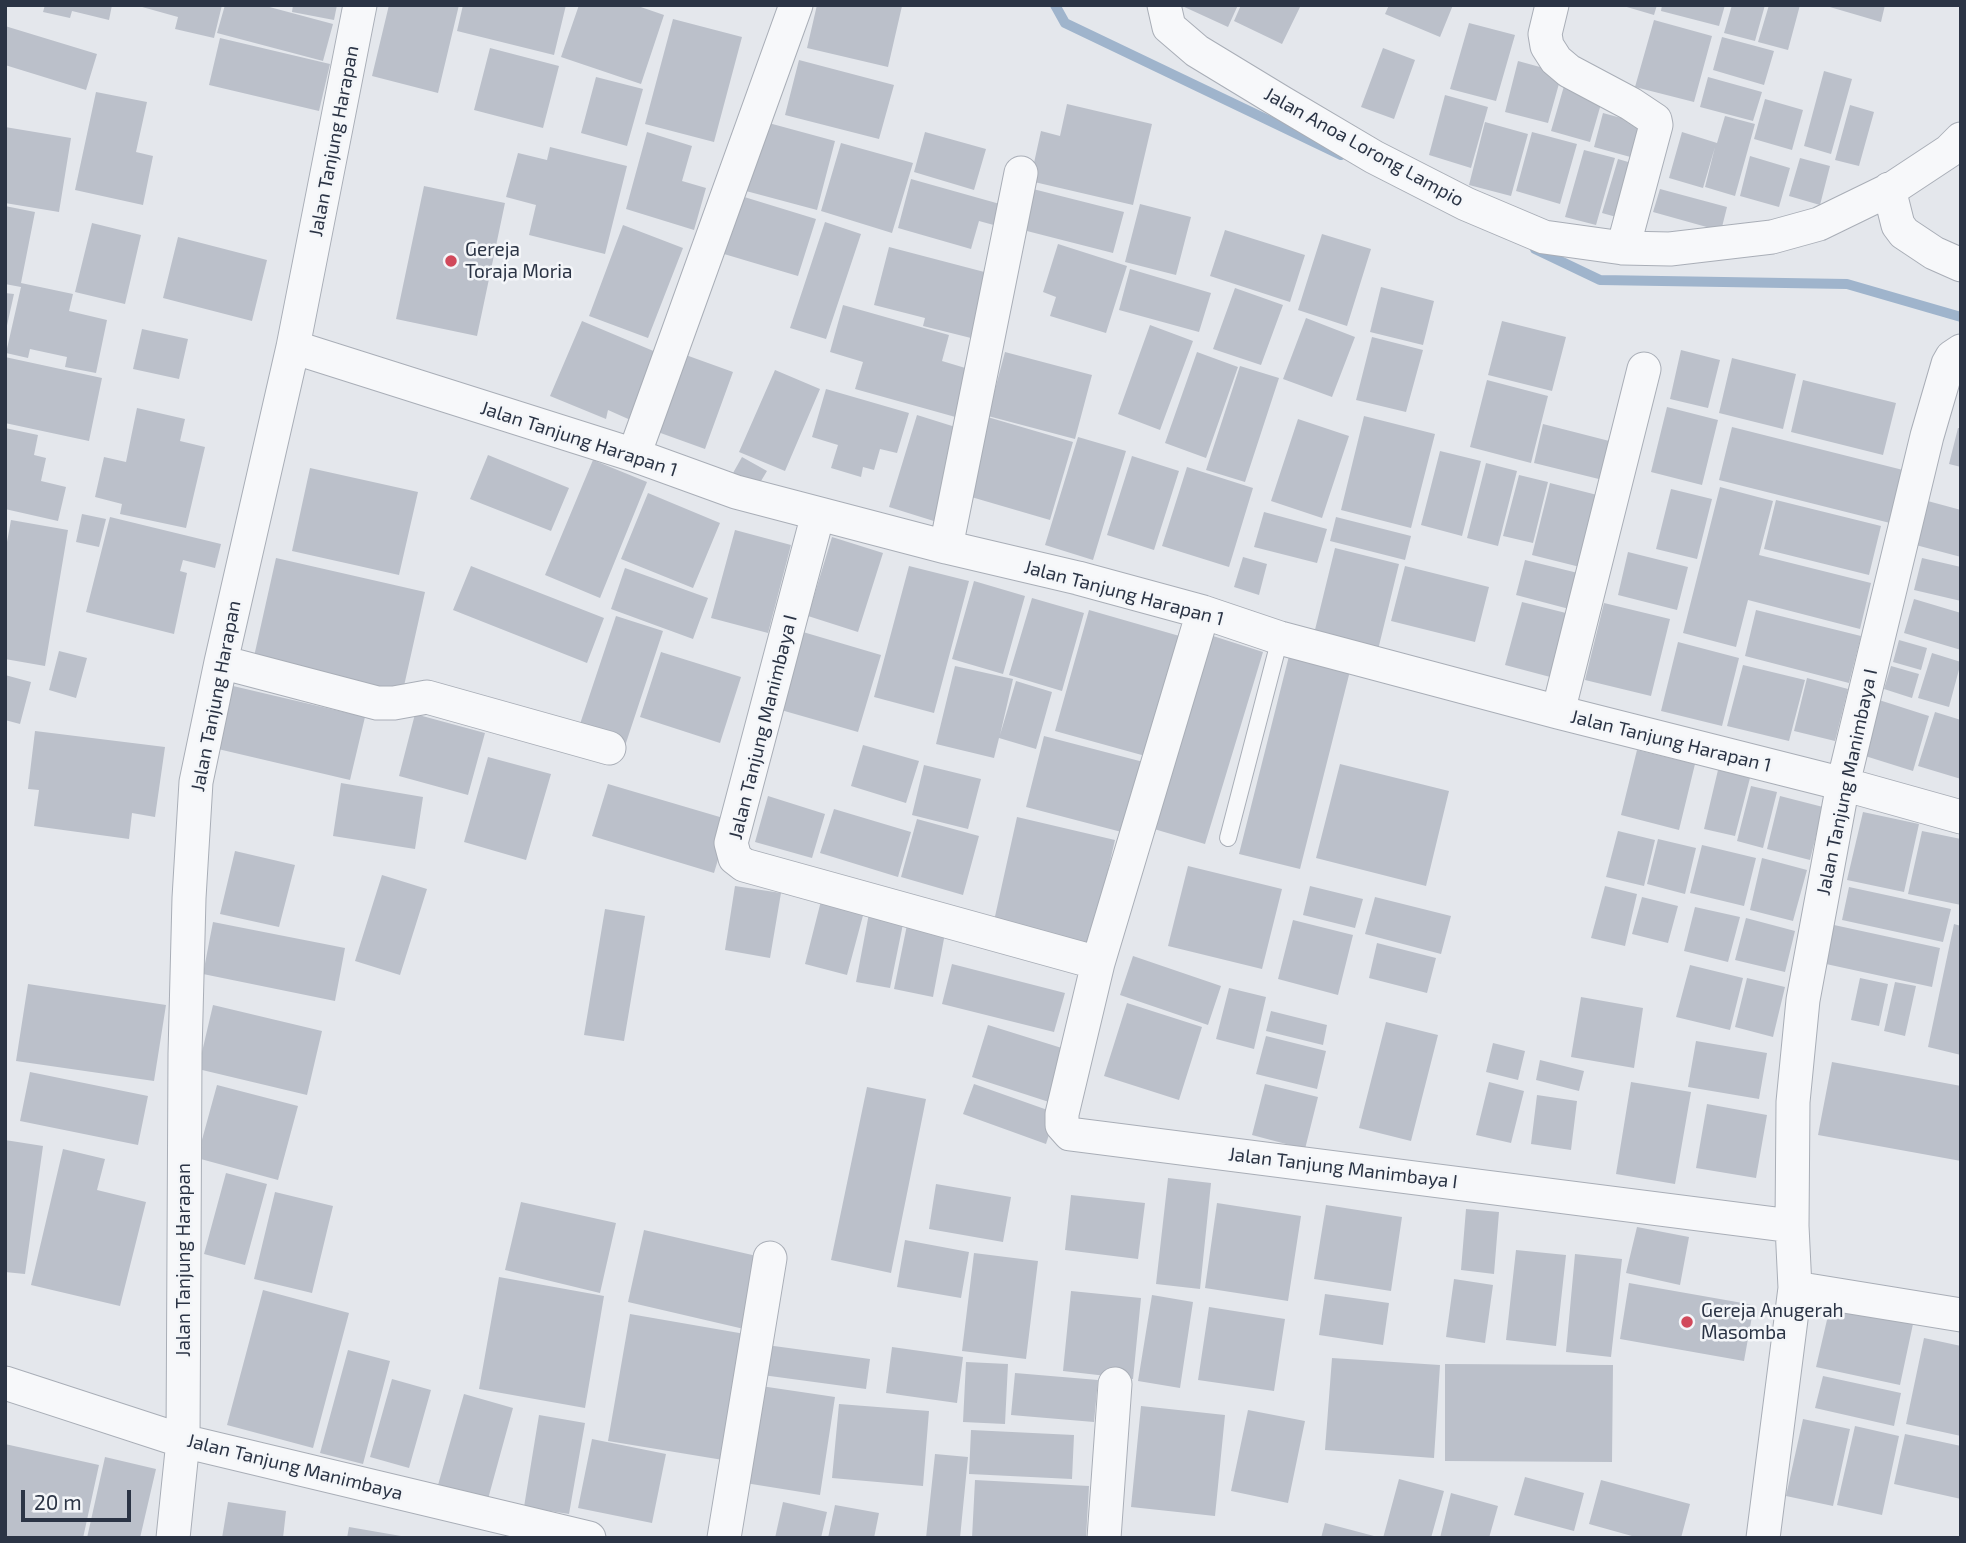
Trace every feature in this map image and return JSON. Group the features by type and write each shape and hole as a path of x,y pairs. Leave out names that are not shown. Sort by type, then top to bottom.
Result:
{"street":[{"name":"Jalan Tanjung Harapan","path":"173,1538 183,1441 185,1067 189,898 196,782 293,347 360,5"},
{"path":"634,455 796,5"},
{"name":"Jalan Anoa Lorong Lampio","path":"1164,5 1169,27 1196,51 1374,157 1465,204 1544,237 1623,248 1670,249 1772,237 1819,224 1889,189 1955,145"},
{"path":"1552,5 1545,34 1547,46 1556,60 1569,71 1655,120 1656,125 1623,248"},
{"path":"946,547 1021,173"},
{"path":"1889,189 1898,225 1904,233 1934,253 1961,265"},
{"name":"Jalan Tanjung Harapan 1","path":"293,347 634,455 736,492 946,547 1078,578 1203,612 1280,638 1961,817"},
{"name":"Jalan Tanjung Manimbaya I","path":"1763,1538 1795,1289 1792,1226 1793,1102 1803,1000 1843,784 1927,436 1948,364 1952,357 1961,351"},
{"path":"1558,712 1644,369"},
{"name":"Jalan Tanjung Manimbaya I","path":"818,514 731,844 735,858 744,864 1098,963"},
{"name":"Jalan Tanjung Manimbaya I","path":"1203,612 1098,963 1062,1114 1062,1125 1070,1134 1792,1226"},
{"path":"221,662 377,703 427,697 609,748"},
{"path":"724,1538 770,1258"},
{"path":"1795,1289 1961,1315"},
{"name":"Jalan Tanjung Manimbaya","path":"5,1383 183,1441 589,1538"},
{"path":"1104,1538 1115,1384"}],"lane":[{"path":"1228,838 1280,638"}],"building":[{"path":"45,5 112,5 109,20 72,11 70,18 43,12"},
{"path":"135,5 222,5 214,38 175,29 178,17"},
{"path":"225,5 262,5 333,24 323,61 217,33"},
{"path":"293,5 337,5 334,20 292,12"},
{"path":"389,5 459,5 438,93 372,76"},
{"path":"463,5 566,5 554,55 457,31"},
{"path":"579,5 635,5 664,15 641,84 561,57"},
{"path":"817,5 902,6 888,67 807,48"},
{"path":"1180,5 1238,5 1228,27"},
{"path":"1241,5 1301,5 1282,44 1234,21"},
{"path":"1389,5 1453,5 1440,37 1385,14"},
{"path":"1620,5 1657,5 1654,15"},
{"path":"1662,5 1725,5 1719,26 1661,11"},
{"path":"1732,5 1765,5 1755,41 1724,33"},
{"path":"1769,5 1800,5 1788,50 1758,42"},
{"path":"1823,5 1885,5 1881,22"},
{"path":"673,19 742,37 714,142 645,124"},
{"path":"1654,20 1712,36 1694,102 1635,87"},
{"path":"1469,23 1515,35 1496,101 1450,89"},
{"path":"5,26 97,54 86,90 5,65"},
{"path":"1722,37 1774,51 1764,85 1713,70"},
{"path":"220,38 330,64 319,111 209,85"},
{"path":"490,48 559,66 543,128 474,110"},
{"path":"1383,48 1415,60 1394,119 1361,107"},
{"path":"799,60 894,85 879,139 785,115"},
{"path":"1518,61 1562,73 1548,123 1505,112"},
{"path":"1824,71 1852,79 1831,154 1804,146"},
{"path":"596,77 643,89 627,146 581,133"},
{"path":"1708,77 1762,92 1753,121 1700,107"},
{"path":"1564,86 1603,97 1590,142 1551,131"},
{"path":"96,92 147,102 136,152 153,156 143,205 75,190"},
{"path":"1445,95 1488,107 1471,168 1429,155"},
{"path":"1765,99 1803,110 1792,150 1754,139"},
{"path":"1067,104 1152,124 1133,205 1030,181 1041,131 1060,136"},
{"path":"1850,105 1874,112 1859,166 1835,160"},
{"path":"1603,113 1654,127 1645,161 1594,147"},
{"path":"1725,116 1755,124 1735,196 1705,187 1715,147 1703,188 1669,178 1682,132 1717,143"},
{"path":"765,122 835,141 817,210 746,191"},
{"path":"1485,122 1528,134 1511,196 1469,185"},
{"path":"5,127 71,138 59,212 5,203"},
{"path":"647,132 692,146 682,181 706,188 694,230 626,209"},
{"path":"925,132 986,149 974,190 914,172"},
{"path":"1532,132 1577,144 1560,204 1516,191"},
{"path":"841,143 913,163 892,233 821,211"},
{"path":"550,147 627,166 605,254 529,235 536,205 506,197 518,153 547,160"},
{"path":"1584,150 1615,158 1596,225 1565,217"},
{"path":"1750,156 1790,168 1779,207 1740,196"},
{"path":"1800,158 1830,166 1820,205 1789,196"},
{"path":"1618,159 1642,166 1627,220 1602,213"},
{"path":"911,179 1007,206 1001,227 979,221 971,249 898,228"},
{"name":"Gereja Toraja Moria","path":"424,186 505,203 477,336 396,319"},
{"path":"1033,189 1124,212 1113,253 1023,230"},
{"path":"1660,189 1727,207 1721,231 1653,212"},
{"path":"741,196 816,219 798,276 724,254"},
{"path":"1140,204 1191,217 1176,275 1125,262"},
{"path":"5,206 35,212 21,283 73,294 69,311 107,320 96,373 65,367 67,357 30,349 28,358 6,353 21,287 5,284"},
{"path":"825,222 861,234 826,339 790,328"},
{"path":"92,223 141,235 125,304 75,292"},
{"path":"623,225 683,248 648,338 589,316"},
{"path":"1225,230 1305,255 1290,302 1210,276"},
{"path":"1322,234 1371,249 1347,326 1298,310"},
{"path":"178,237 267,260 252,321 163,298"},
{"path":"1058,244 1127,266 1106,333 1050,316 1056,297 1043,292"},
{"path":"889,247 992,274 975,339 923,326 925,318 874,305"},
{"path":"1130,269 1211,293 1199,332 1119,310"},
{"path":"1381,287 1434,301 1423,345 1370,332"},
{"path":"1235,288 1283,305 1261,365 1213,349"},
{"path":"5,293 14,294 6,330 5,330"},
{"path":"843,305 949,335 942,361 972,370 959,418 855,389 863,362 830,352"},
{"path":"1306,318 1355,337 1332,397 1283,379"},
{"path":"582,321 663,355 635,422 608,410 606,419 550,396"},
{"path":"1502,321 1566,337 1552,391 1488,375"},
{"path":"1150,325 1193,341 1160,430 1118,414"},
{"path":"142,329 188,339 179,379 133,369"},
{"path":"1372,337 1423,350 1406,412 1356,400"},
{"path":"1681,350 1720,360 1708,408 1670,399"},
{"path":"1005,352 1092,375 1075,439 988,416"},
{"path":"1197,352 1238,367 1206,458 1165,443"},
{"path":"683,354 733,372 705,449 655,431"},
{"path":"5,357 102,378 89,441 5,423"},
{"path":"1732,358 1796,374 1783,429 1719,413"},
{"path":"1240,366 1279,378 1245,482 1206,470"},
{"path":"775,370 820,389 785,471 739,452"},
{"path":"1487,380 1548,396 1531,463 1470,447"},
{"path":"1803,380 1896,403 1883,455 1791,432"},
{"path":"826,389 909,413 897,453 880,449 874,470 863,467 861,477 831,468 838,445 812,437"},
{"path":"1667,407 1718,420 1702,485 1651,472"},
{"path":"137,408 185,419 180,441 205,447 186,528 120,514 122,504 95,497 104,457 126,462"},
{"path":"917,415 965,430 937,522 889,507"},
{"path":"984,416 1073,442 1050,520 961,494"},
{"path":"1364,416 1435,434 1411,528 1341,510"},
{"path":"1298,419 1349,436 1322,518 1271,501"},
{"path":"1543,424 1621,444 1611,482 1534,463"},
{"path":"1732,427 1911,472 1898,525 1719,480"},
{"path":"5,428 38,435 34,455 46,458 41,481 66,487 58,521 5,509"},
{"path":"1958,428 1961,428 1961,467 1949,464"},
{"path":"1078,437 1126,451 1093,560 1045,545"},
{"path":"1440,451 1481,461 1462,536 1421,525"},
{"path":"488,455 569,488 551,531 470,499"},
{"path":"1132,456 1179,471 1154,550 1107,535"},
{"path":"742,457 767,471 758,486 733,473"},
{"path":"593,460 647,482 600,598 545,575"},
{"path":"1486,463 1517,471 1498,546 1467,538"},
{"path":"1187,467 1253,488 1229,567 1162,546"},
{"path":"310,468 418,492 399,575 292,551"},
{"path":"1519,475 1548,482 1533,543 1503,536"},
{"path":"1550,483 1609,498 1592,570 1532,555"},
{"path":"1720,487 1773,501 1759,555 1871,583 1860,629 1748,600 1736,647 1683,633"},
{"path":"1671,489 1712,499 1697,559 1656,549"},
{"path":"648,493 720,523 693,588 621,559"},
{"path":"1776,500 1881,526 1869,575 1764,549"},
{"path":"1924,500 1961,510 1961,557 1912,544"},
{"path":"1264,512 1327,529 1317,563 1254,547"},
{"path":"82,514 106,519 99,547 76,542"},
{"path":"110,517 221,544 215,568 183,560 180,571 187,573 174,634 86,612"},
{"path":"1336,517 1411,536 1405,560 1330,541"},
{"path":"11,520 68,530 45,666 5,659 5,553"},
{"path":"735,530 791,545 768,633 711,618"},
{"path":"832,537 883,553 858,632 808,616"},
{"path":"1335,548 1399,564 1376,658 1312,642"},
{"path":"1628,552 1688,567 1677,610 1618,595"},
{"path":"1243,557 1267,564 1259,595 1234,587"},
{"path":"276,558 425,592 402,695 253,661"},
{"path":"1922,558 1961,567 1961,601 1914,590"},
{"path":"1525,560 1582,574 1573,610 1516,595"},
{"path":"471,566 604,618 587,663 453,610"},
{"path":"909,566 969,581 934,713 874,697"},
{"path":"1405,566 1489,587 1475,642 1391,621"},
{"path":"625,568 708,598 693,639 611,609"},
{"path":"974,581 1025,596 1003,674 952,659"},
{"path":"1032,598 1084,613 1062,691 1009,675"},
{"path":"1914,599 1961,613 1961,650 1904,633"},
{"path":"1522,602 1570,614 1554,678 1505,665"},
{"path":"1604,603 1670,619 1651,696 1585,680"},
{"path":"1089,610 1183,637 1149,757 1055,731"},
{"path":"1756,610 1861,636 1849,683 1745,656"},
{"path":"616,616 663,631 625,746 578,730"},
{"path":"803,632 881,655 858,732 781,710"},
{"path":"1213,636 1263,652 1205,844 1154,829"},
{"path":"1899,640 1927,648 1921,670 1893,662"},
{"path":"1678,642 1739,658 1722,726 1661,711"},
{"path":"59,651 87,658 76,698 49,690"},
{"path":"661,652 741,677 720,743 640,717"},
{"path":"1932,653 1961,662 1949,707 1918,698"},
{"path":"1289,656 1350,671 1300,869 1239,854"},
{"path":"1743,665 1805,680 1789,741 1727,726"},
{"path":"955,666 1013,679 1000,735 1016,681 1052,692 1036,749 999,738 994,758 936,744"},
{"path":"1891,666 1919,674 1912,698 1884,689"},
{"path":"5,675 31,682 20,724 5,720"},
{"path":"1807,678 1848,689 1835,741 1794,731"},
{"path":"233,686 365,717 350,780 218,749"},
{"path":"1879,700 1929,716 1913,771 1862,755"},
{"path":"1935,712 1961,720 1961,779 1918,766"},
{"path":"415,714 485,733 468,795 399,776"},
{"path":"35,731 165,747 155,817 132,813 129,839 34,826 39,790 28,789"},
{"path":"1044,736 1151,764 1133,835 1026,807"},
{"path":"863,745 919,761 906,803 851,786"},
{"path":"1637,750 1695,764 1679,830 1621,815"},
{"path":"488,757 551,774 526,860 464,842"},
{"path":"1340,764 1449,791 1426,886 1316,858"},
{"path":"924,765 981,779 968,829 912,815"},
{"path":"1718,770 1750,778 1735,836 1704,829"},
{"path":"341,783 423,797 415,849 333,836"},
{"path":"608,784 730,820 714,873 592,836"},
{"path":"1751,786 1777,792 1763,848 1737,841"},
{"path":"768,796 825,814 812,858 755,842"},
{"path":"1780,796 1823,807 1810,860 1767,849"},
{"path":"834,809 911,832 898,877 820,853"},
{"path":"1863,812 1919,824 1904,892 1847,880"},
{"path":"1017,817 1115,840 1091,944 994,921"},
{"path":"917,819 979,836 963,895 901,877"},
{"path":"1618,831 1655,840 1644,886 1606,877"},
{"path":"1922,831 1961,839 1961,905 1908,894"},
{"path":"1658,839 1696,848 1685,894 1647,884"},
{"path":"1702,845 1756,858 1744,906 1690,893"},
{"path":"235,851 295,865 279,927 220,914"},
{"path":"1762,858 1807,870 1793,921 1750,910"},
{"path":"1188,866 1282,889 1262,969 1168,946"},
{"path":"382,875 427,889 400,975 355,961"},
{"path":"735,886 781,893 770,958 725,950"},
{"path":"1310,886 1363,899 1355,928 1303,915"},
{"path":"1605,886 1637,894 1625,946 1591,938"},
{"path":"1849,887 1951,909 1943,942 1842,920"},
{"path":"822,897 865,908 847,975 805,964"},
{"path":"1375,897 1451,916 1441,954 1365,934"},
{"path":"1642,897 1678,906 1668,943 1632,934"},
{"path":"1695,907 1740,917 1728,962 1684,951"},
{"path":"870,908 905,914 890,988 856,982"},
{"path":"605,909 645,916 624,1041 584,1035"},
{"path":"1746,918 1795,931 1785,972 1735,960"},
{"path":"908,920 946,928 933,997 894,989"},
{"path":"1293,920 1353,935 1338,995 1278,979"},
{"path":"213,922 345,948 335,1001 203,974"},
{"path":"1954,924 1961,926 1961,1055 1928,1047"},
{"path":"1834,925 1940,948 1932,987 1826,964"},
{"path":"1377,943 1436,958 1427,993 1369,978"},
{"path":"1133,956 1221,986 1208,1025 1120,995"},
{"path":"952,964 1065,993 1054,1032 942,1004"},
{"path":"1690,965 1743,978 1730,1030 1676,1017"},
{"path":"1747,978 1785,987 1773,1037 1735,1027"},
{"path":"1860,978 1888,984 1879,1026 1851,1020"},
{"path":"1895,982 1916,986 1905,1036 1884,1031"},
{"path":"28,984 166,1005 154,1081 16,1061"},
{"path":"1229,988 1266,997 1254,1049 1216,1039"},
{"path":"1581,997 1643,1008 1634,1068 1571,1057"},
{"path":"1127,1003 1202,1027 1179,1100 1104,1076"},
{"path":"213,1005 322,1031 307,1095 198,1069"},
{"path":"1271,1011 1327,1025 1323,1045 1266,1031"},
{"path":"1386,1022 1438,1035 1411,1141 1359,1128"},
{"path":"988,1025 1065,1049 1049,1102 972,1077"},
{"path":"1266,1036 1326,1051 1317,1089 1256,1074"},
{"path":"1696,1041 1767,1053 1759,1099 1688,1087"},
{"path":"1493,1043 1525,1051 1518,1080 1486,1072"},
{"path":"1540,1060 1584,1071 1579,1091 1536,1080"},
{"path":"1832,1062 1961,1086 1961,1161 1818,1135"},
{"path":"30,1072 148,1096 138,1145 20,1121"},
{"path":"1489,1082 1524,1091 1511,1143 1476,1135"},
{"path":"1631,1082 1691,1092 1675,1184 1616,1174"},
{"path":"974,1084 1056,1113 1046,1144 963,1114"},
{"path":"1265,1084 1318,1097 1305,1149 1252,1135"},
{"path":"217,1085 298,1106 278,1180 197,1158"},
{"path":"867,1087 926,1099 891,1273 831,1260"},
{"path":"1537,1095 1577,1101 1571,1150 1531,1144"},
{"path":"1707,1104 1767,1115 1756,1178 1696,1168"},
{"path":"5,1140 43,1146 25,1274 5,1272"},
{"path":"63,1149 105,1159 97,1190 146,1202 120,1306 31,1285"},
{"path":"226,1173 267,1184 245,1265 204,1254"},
{"path":"1168,1178 1211,1183 1200,1289 1156,1284"},
{"path":"936,1184 1011,1197 1003,1242 929,1229"},
{"path":"275,1192 333,1206 312,1293 254,1279"},
{"path":"1071,1195 1145,1203 1138,1259 1065,1250"},
{"path":"521,1202 616,1223 600,1293 505,1270"},
{"path":"1217,1203 1301,1216 1288,1301 1205,1288"},
{"path":"1326,1205 1402,1217 1391,1291 1314,1279"},
{"path":"1466,1209 1499,1212 1494,1274 1461,1270"},
{"path":"1637,1227 1689,1237 1680,1285 1626,1273"},
{"path":"644,1230 761,1257 744,1329 628,1302"},
{"path":"905,1240 969,1252 961,1298 897,1287"},
{"path":"1516,1250 1566,1255 1556,1346 1506,1340"},
{"path":"974,1253 1038,1261 1026,1359 962,1351"},
{"path":"1575,1254 1622,1259 1611,1357 1566,1352"},
{"path":"499,1277 604,1296 585,1408 479,1389"},
{"path":"1454,1279 1493,1285 1485,1343 1446,1337"},
{"name":"Gereja Anugerah Masomba","path":"1629,1283 1754,1305 1744,1361 1620,1339"},
{"path":"263,1290 349,1313 313,1448 227,1425"},
{"path":"1071,1291 1141,1298 1133,1379 1063,1371"},
{"path":"1325,1294 1389,1303 1383,1345 1319,1335"},
{"path":"1152,1295 1193,1302 1180,1388 1138,1381"},
{"path":"1209,1307 1285,1319 1274,1391 1198,1380"},
{"path":"1830,1307 1913,1324 1900,1385 1816,1367"},
{"path":"630,1314 745,1334 723,1460 608,1441"},
{"path":"1924,1338 1961,1346 1961,1436 1906,1424"},
{"path":"759,1344 870,1359 866,1389 755,1374"},
{"path":"892,1347 963,1357 957,1403 886,1393"},
{"path":"348,1350 390,1361 363,1464 320,1453"},
{"path":"1332,1358 1440,1365 1434,1458 1325,1450"},
{"path":"966,1362 1008,1364 1005,1424 963,1422"},
{"path":"1445,1364 1613,1365 1612,1462 1445,1461"},
{"path":"1015,1373 1098,1380 1094,1422 1011,1415"},
{"path":"1823,1376 1901,1393 1894,1426 1815,1408"},
{"path":"392,1379 431,1390 409,1468 370,1457"},
{"path":"754,1385 835,1397 820,1495 739,1482"},
{"path":"464,1394 513,1408 488,1499 438,1485"},
{"path":"839,1404 929,1411 923,1486 832,1478"},
{"path":"1141,1406 1225,1415 1215,1516 1131,1507"},
{"path":"1248,1410 1305,1421 1288,1503 1231,1491"},
{"path":"539,1415 585,1423 569,1514 524,1507"},
{"path":"1803,1419 1850,1429 1833,1506 1786,1496"},
{"path":"1855,1426 1899,1436 1882,1515 1837,1505"},
{"path":"971,1430 1074,1435 1072,1479 969,1474"},
{"path":"1905,1434 1961,1446 1961,1499 1894,1484"},
{"path":"592,1439 666,1454 652,1523 578,1508"},
{"path":"5,1444 99,1465 83,1538 5,1536"},
{"path":"935,1454 968,1457 960,1538 926,1538"},
{"path":"105,1457 156,1469 140,1538 87,1538"},
{"path":"1525,1477 1584,1493 1574,1531 1514,1515"},
{"path":"1399,1479 1444,1491 1431,1538 1383,1538"},
{"path":"975,1480 1089,1486 1086,1538 972,1538"},
{"path":"1601,1480 1690,1504 1681,1538 1639,1538 1589,1524"},
{"path":"1451,1493 1498,1506 1489,1538 1440,1538"},
{"path":"228,1502 286,1511 283,1538 222,1538"},
{"path":"783,1502 827,1512 821,1538 775,1538"},
{"path":"835,1505 879,1513 874,1538 828,1538"},
{"path":"1325,1523 1374,1536 1321,1538"},
{"path":"349,1527 401,1536 401,1538 347,1538"}],"waterway":[{"path":"1055,5 1065,23 1341,155"},
{"path":"1535,249 1600,280 1847,284 1961,317"}],"place":[{"name":"Gereja Toraja Moria","path":"451,261"},
{"name":"Gereja Anugerah Masomba","path":"1687,1322"}]}
